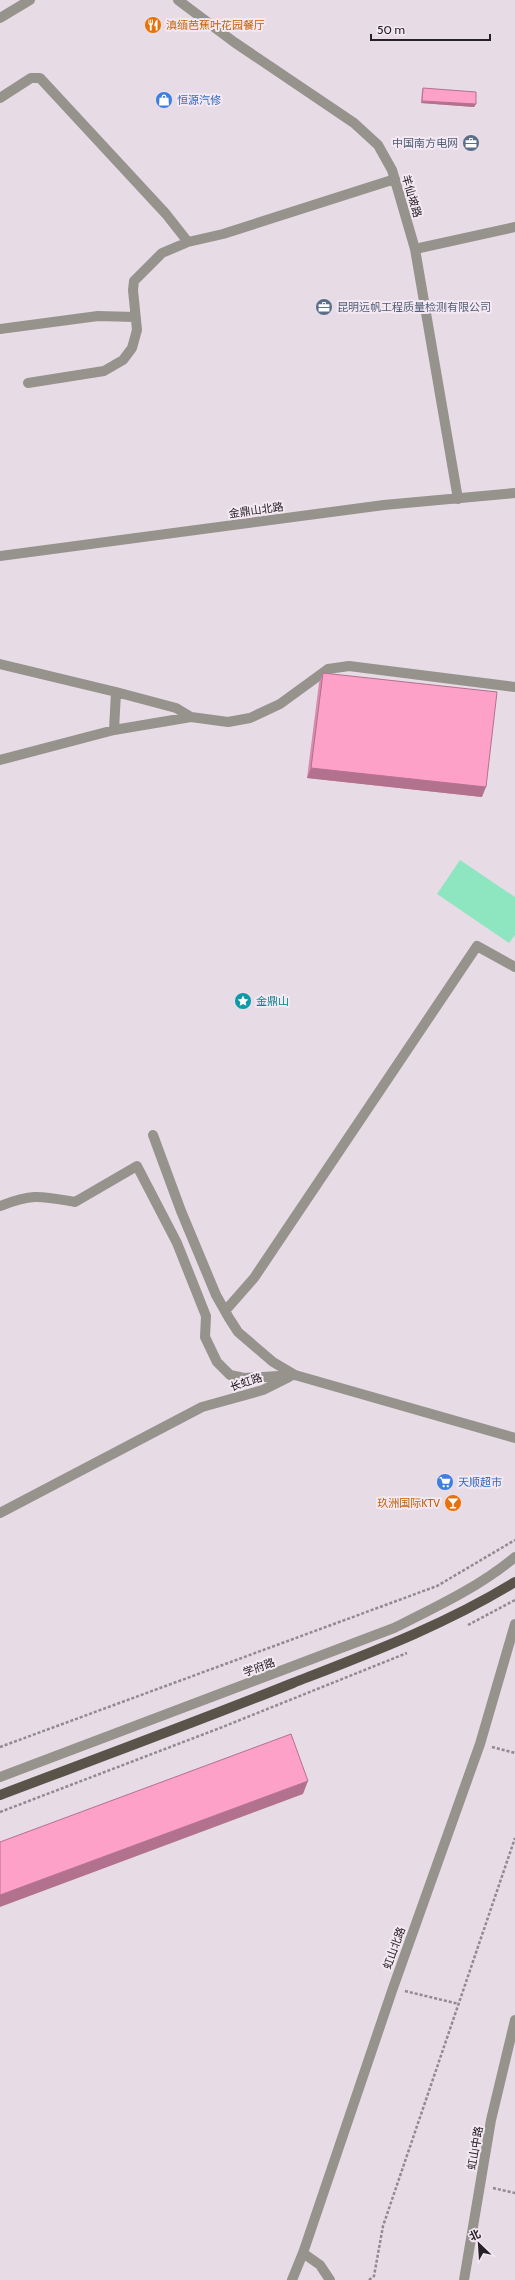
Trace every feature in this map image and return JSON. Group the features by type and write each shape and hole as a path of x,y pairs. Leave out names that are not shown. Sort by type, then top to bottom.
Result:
{"main road":[{"path":"0,1796 423,1632 477,1606 515,1582"}],"street":[{"path":"0,18 30,0"},
{"name":"羊仙坡路","path":"178,0 234,42 354,123 378,145 395,179 415,249 458,499"},
{"path":"0,98 31,78 40,78 166,214 188,242"},
{"path":"28,383 104,371 124,360 132,348 137,330 132,290 134,280 162,254 188,242 223,234 395,179"},
{"path":"415,249 515,227"},
{"path":"0,329 98,316 136,317"},
{"name":"金鼎山北路","path":"0,556 384,505 515,493"},
{"path":"0,664 176,708 190,717"},
{"path":"0,760 114,730 190,717 228,722 250,718 280,704 328,669 349,666 515,687"},
{"path":"114,730 116,692"},
{"path":"225,1311 254,1278 477,946 515,967"},
{"path":"153,1135 181,1211 225,1311 238,1332 273,1362 295,1375 515,1438"},
{"path":"0,1206 19,1199 37,1196 75,1202 137,1166 177,1243 206,1316 205,1337 217,1362 230,1375 244,1378 295,1375"},
{"name":"长虹路","path":"0,1513 202,1407 263,1390 295,1375"},
{"name":"学府路","path":"0,1776 394,1628 457,1596 496,1573 515,1557"},
{"name":"虹山北路","path":"292,2280 303,2253 392,1988 480,1744 515,1624"},
{"name":"虹山中路","path":"464,2280 492,2120 515,2020"},
{"path":"303,2253 320,2264 330,2280"}],"path":[{"path":"0,1747 437,1586 515,1540"},
{"path":"480,1744 515,1752"},
{"path":"370,2280 374,2276 383,2226 515,1838"},
{"path":"392,1988 459,2004"},
{"path":"480,2186 515,2193"}],"green space":[{"path":"460,860 515,897 515,935 509,943 437,894"}],"building":[{"path":"423,88 476,92 476,104 422,101"},
{"path":"323,673 497,692 486,787 311,768"},
{"path":"291,1734 308,1781 0,1895 0,1842"}],"place":[{"name":"滇缅芭蕉叶花园餐厅","path":"153,25"},
{"name":"恒源汽修","path":"164,100"},
{"name":"中国南方电网","path":"471,143"},
{"name":"昆明远帆工程质量检测有限公司","path":"324,307"},
{"name":"金鼎山","path":"243,1001"},
{"name":"天顺超市","path":"445,1482"},
{"name":"玖洲国际KTV","path":"453,1503"}]}
